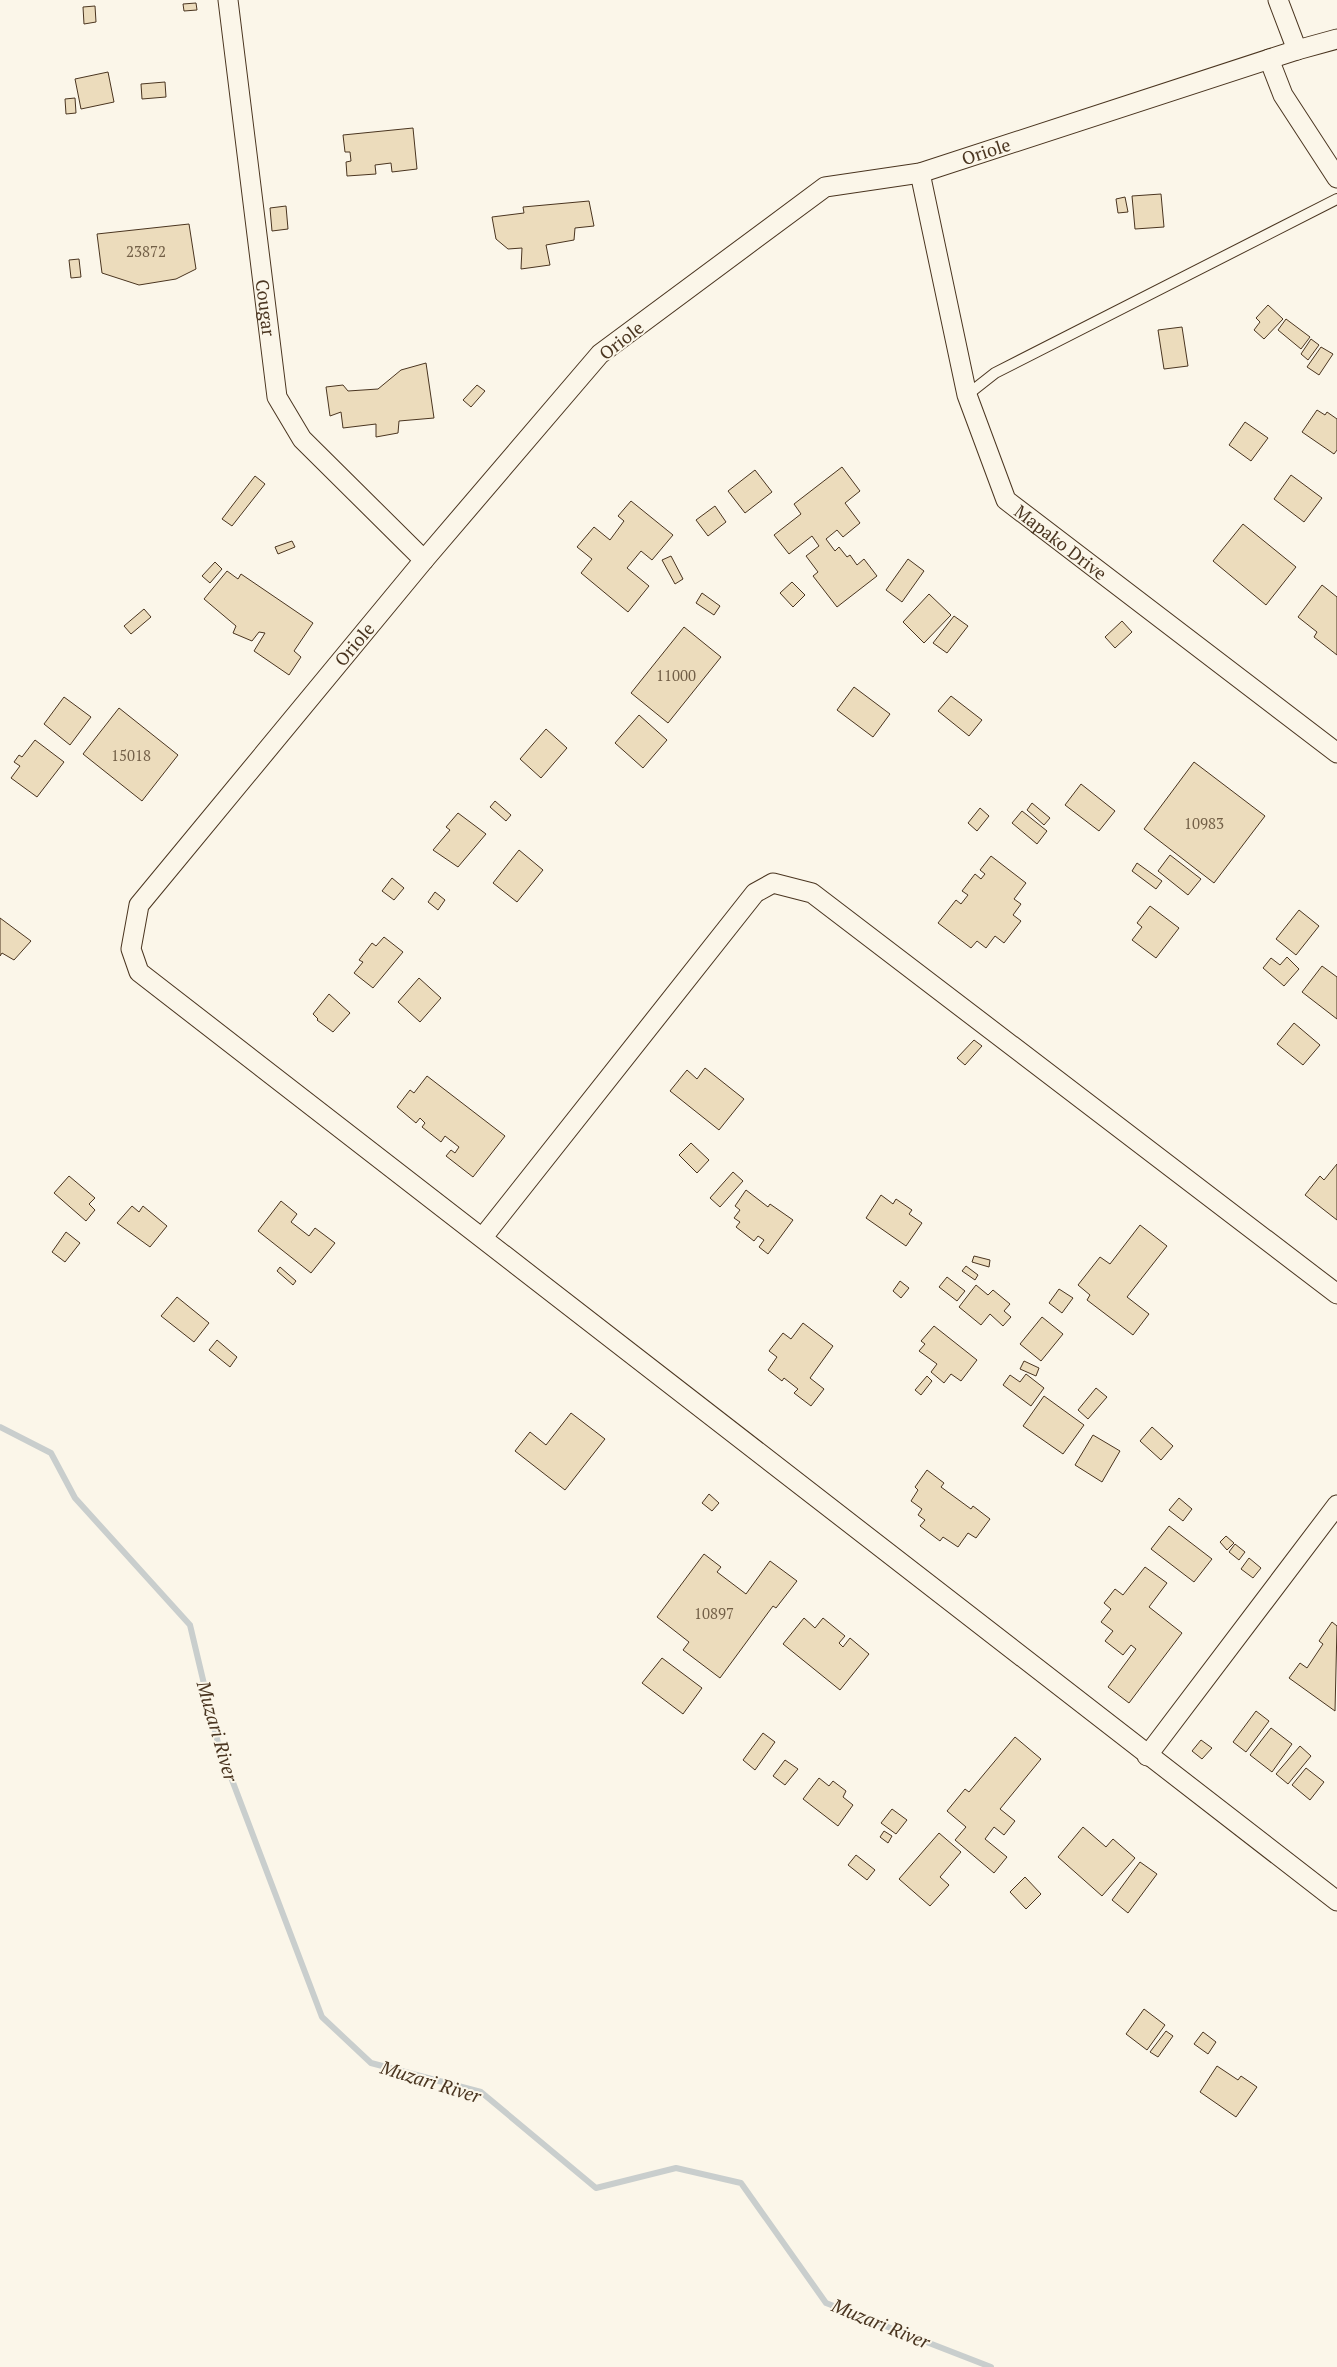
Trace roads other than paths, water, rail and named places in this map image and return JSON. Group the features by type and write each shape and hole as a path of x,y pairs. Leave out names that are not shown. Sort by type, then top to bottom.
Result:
{"street":[{"name":"Cougar","path":"228,0 277,397 302,439 424,560"},
{"path":"1278,0 1297,50"},
{"name":"Oriole","path":"483,1237 138,972 131,949 139,905 424,560 600,354 825,187 920,173 1297,50 1337,39"},
{"path":"1269,59 1284,95 1337,178"},
{"name":"Mapako Drive","path":"920,173 967,395 1006,500 1337,754"},
{"path":"1337,1294 812,893 773,883 755,893 483,1237 1147,1756 1337,1901"},
{"path":"1147,1756 1337,1505"}],"lane":[{"path":"967,395 995,373 1337,200"}],"waterway":[{"name":"Muzari River","path":"0,1427 51,1453 75,1498 190,1625 218,1743 322,2017 371,2063 481,2092 596,2188 676,2168 741,2183 826,2303 991,2367"}]}
